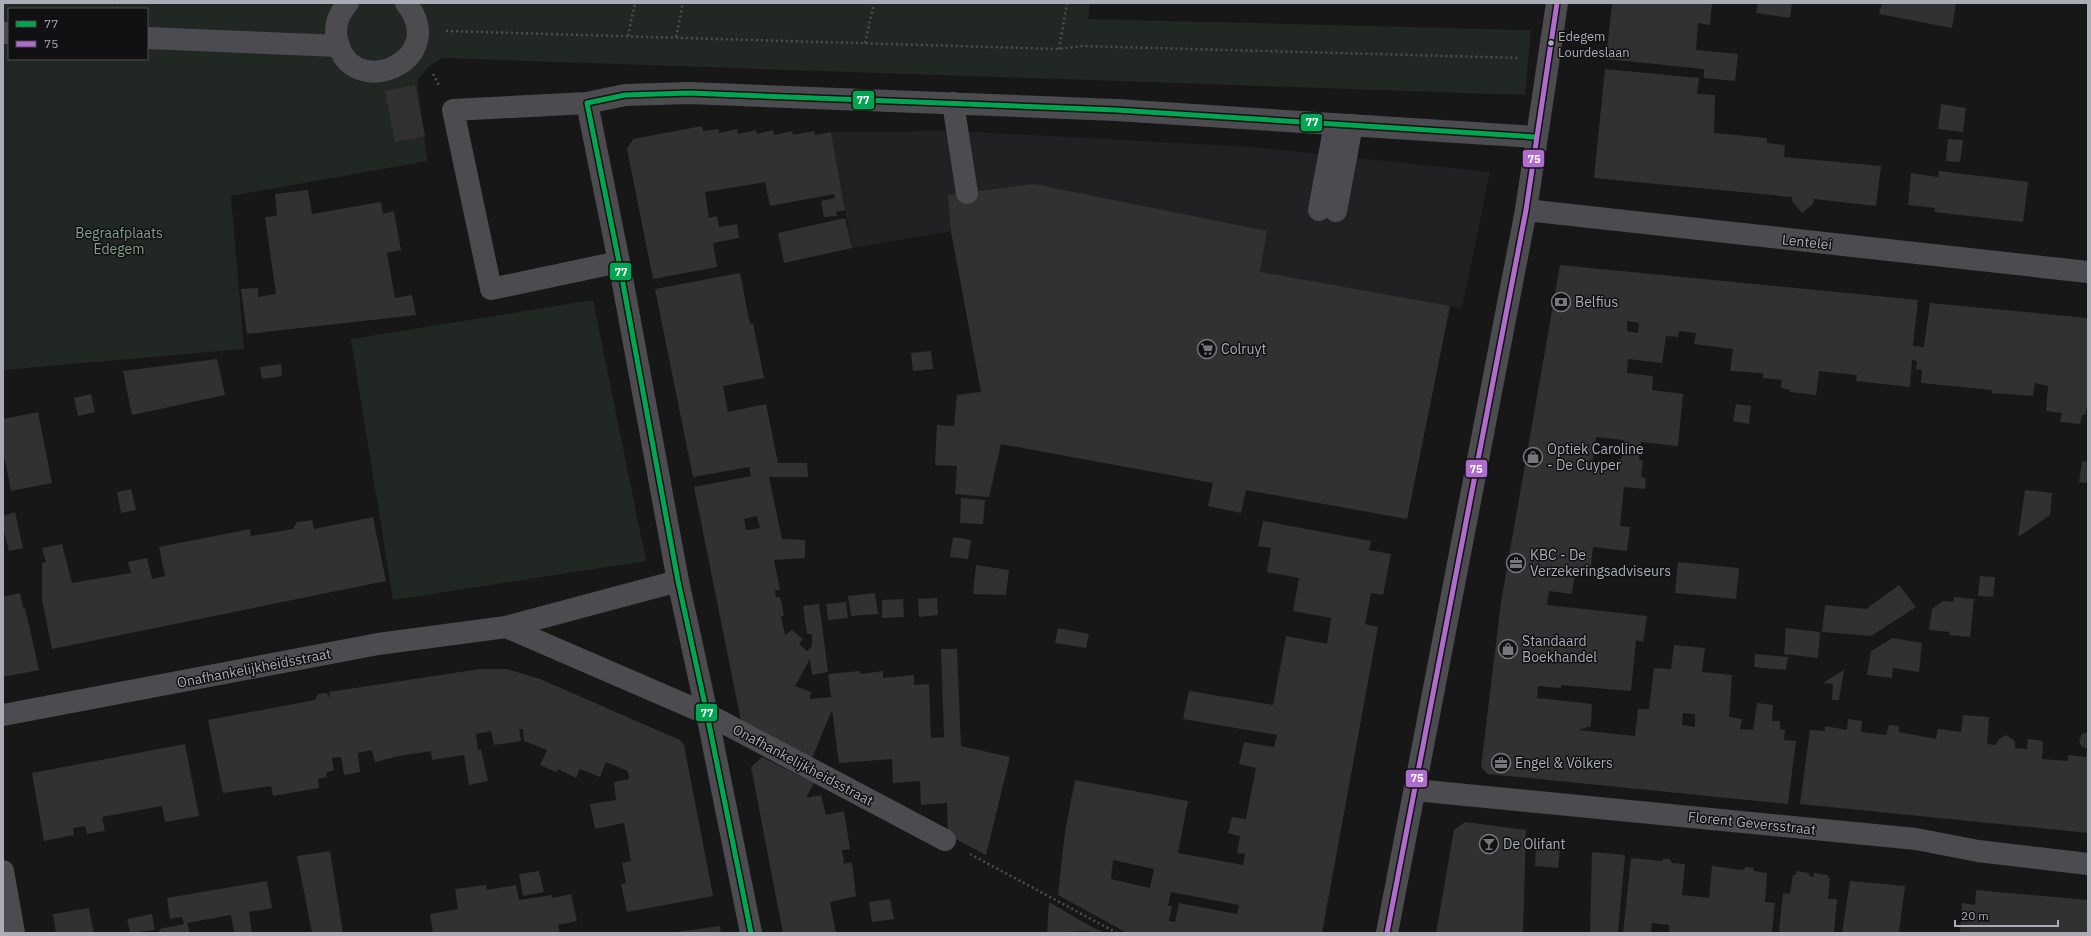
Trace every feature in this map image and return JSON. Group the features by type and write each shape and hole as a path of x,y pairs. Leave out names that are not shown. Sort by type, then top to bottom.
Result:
{"street":[{"path":"348,3 343,8 337,21 336,34 339,46 345,57 355,66 367,71 380,72 393,69 405,61 413,19"},
{"path":"1387,933 1526,210 1557,3"},
{"path":"148,38 339,46"},
{"path":"619,262 491,289 453,110 587,103 625,95 688,93 1116,110 1536,136"},
{"path":"587,103 619,262 678,581 707,714 751,933"},
{"path":"954,103 967,193"},
{"path":"1328,210 1344,124"},
{"name":"Lentelei","path":"1526,210 2088,272"},
{"name":"Onafhankelijkheidsstraat","path":"3,715 378,644 506,627 678,581"},
{"name":"Onafhankelijkheidsstraat","path":"506,627 707,714 945,840"},
{"name":"Florent Geversstraat","path":"1415,790 1916,839 1978,851 2088,864"},
{"path":"3,871 14,933"}],"path":[{"path":"628,36 636,3"},
{"path":"676,38 683,3"},
{"path":"865,43 874,3"},
{"path":"1059,49 1067,3"},
{"path":"453,110 429,66 413,19 628,36 676,38 1059,49 1082,46 1549,59"},
{"path":"945,840 1117,933"}],"shaded area":[{"name":"Colruyt","path":"953,131 1253,147 1490,172 1462,308 1450,306 1407,519 976,438 981,392 951,231 852,248 831,132"}],"green space":[{"name":"Begraafplaats Edegem","path":"3,3 1090,3 1088,19 1531,30 1525,95 443,58 429,66 417,80 427,161 231,196 244,349 3,370"},
{"path":"593,300 646,561 393,600 351,339"}],"building":[{"path":"1612,3 1712,3 1710,25 1698,23 1696,50 1738,54 1735,81 1704,78 1704,69 1606,59"},
{"path":"1758,3 1792,3 1790,18 1756,13"},
{"path":"1882,3 1956,3 1952,28 1879,14"},
{"path":"1605,69 1699,78 1697,94 1715,95 1714,133 1767,138 1767,143 1785,145 1784,157 1881,166 1876,206 1814,199 1813,204 1802,213 1792,201 1792,197 1594,178"},
{"path":"415,85 425,136 395,142 385,91"},
{"path":"1941,104 1966,108 1963,132 1938,129"},
{"path":"702,126 703,131 719,129 719,133 737,129 738,134 756,130 757,134 773,130 774,135 792,131 793,135 814,131 815,135 831,132 845,210 836,212 837,216 824,217 821,201 835,198 834,194 770,206 765,182 705,192 709,218 717,216 719,227 737,224 739,238 713,243 717,267 653,279 627,149 633,139"},
{"path":"1948,139 1963,140 1960,162 1946,161"},
{"path":"1939,171 2028,182 2023,222 1934,212 1935,208 1908,205 1911,173 1938,177"},
{"name":"Colruyt","path":"1034,184 1267,231 1260,272 1450,306 1407,519 1246,490 1241,513 1208,506 1213,483 1001,444 989,497 955,494 957,466 935,465 937,425 954,426 957,395 981,392 951,231 948,195"},
{"path":"308,190 312,214 381,202 383,214 394,211 401,250 387,253 395,298 412,295 416,315 247,334 241,289 258,288 258,297 276,294 265,217 277,216 275,194"},
{"path":"845,218 852,248 784,263 778,233"},
{"path":"1560,265 1918,300 1913,346 1924,347 1930,303 2088,318 2088,402 2085,415 2082,415 2080,424 2060,422 2062,413 2046,411 2048,386 2035,383 2033,396 1992,393 1992,390 1921,383 1922,370 1916,369 1917,361 1912,360 1910,387 1856,381 1857,375 1819,371 1816,395 1790,392 1790,390 1781,388 1782,380 1763,378 1763,373 1730,371 1733,349 1694,344 1696,333 1679,331 1678,337 1666,336 1662,363 1628,359 1627,373 1653,376 1652,390 1683,394 1678,446 1641,442 1639,460 1643,461 1641,476 1646,479 1645,489 1624,487 1620,526 1630,527 1627,551 1593,547 1590,574 1575,572 1572,594 1549,591 1547,605 1647,616 1643,642 1636,640 1631,691 1561,685 1561,688 1538,686 1537,698 1592,704 1591,726 1579,730 1635,736 1638,709 1649,709 1654,668 1671,669 1674,645 1705,648 1702,672 1732,675 1729,717 1742,719 1740,729 1753,730 1757,703 1773,705 1772,721 1780,721 1780,729 1785,730 1784,740 1796,741 1788,804 1488,774 1481,767 1501,602","holes":["1627,321 1639,323 1638,333 1627,331","1596,437 1624,440 1622,458 1615,463 1607,461 1607,468 1592,465","1683,713 1695,714 1695,727 1682,725"]},
{"path":"740,273 750,324 753,323 764,378 723,386 728,412 766,404 778,463 807,463 808,477 769,477 782,539 805,540 805,558 774,560 780,590 775,590 776,597 780,597 784,615 781,617 785,635 792,630 803,639 799,644 807,651 812,646 812,634 807,634 803,606 819,604 828,672 812,675 810,659 795,686 811,692 810,699 831,697 828,674 860,671 861,674 883,671 883,678 914,675 914,685 929,684 931,738 944,737 941,649 957,649 961,746 1010,757 986,855 948,835 947,803 921,805 920,781 893,783 892,759 839,763 832,710 810,763 742,726 694,487 751,476 749,467 693,477 655,289","holes":["757,516 760,528 746,530 744,519"]},
{"path":"931,351 933,369 913,371 911,353"},
{"path":"217,359 225,395 132,415 123,371"},
{"path":"281,364 282,376 262,379 260,367"},
{"path":"91,394 95,412 78,416 74,398"},
{"path":"1736,404 1751,406 1749,424 1733,421"},
{"path":"38,412 52,483 11,491 3,451 3,419"},
{"path":"2082,461 2088,462 2088,483 2079,482"},
{"path":"131,489 136,510 121,513 117,492"},
{"path":"2025,490 2052,493 2050,515 2018,537"},
{"path":"961,498 985,500 983,524 960,523"},
{"path":"15,512 23,548 9,551 3,528 3,516"},
{"path":"373,517 386,581 52,649 42,600 42,563 46,562 42,548 62,544 72,583 131,573 128,562 147,558 152,579 165,576 159,547 250,529 251,536 293,529 297,522 312,520 314,529"},
{"path":"1263,521 1371,541 1369,550 1391,554 1383,595 1371,593 1365,624 1378,627 1322,933 1127,933 1058,895 1065,832 1075,780 1188,801 1178,853 1243,865 1245,854 1237,853 1240,836 1228,833 1232,817 1246,819 1256,768 1239,764 1244,742 1274,747 1277,735 1183,719 1189,691 1273,705 1286,636 1327,644 1331,618 1293,611 1299,578 1267,572 1271,548 1258,546","holes":["1113,860 1154,869 1150,888 1111,879","1171,892 1239,905 1237,914 1179,903 1175,922 1169,921 1172,906 1168,906"]},
{"path":"953,537 971,540 968,559 950,557"},
{"path":"1678,562 1739,568 1736,599 1675,593"},
{"path":"976,565 1009,570 1006,595 973,594"},
{"path":"1980,576 1995,577 1993,597 1978,596"},
{"path":"1899,585 1916,607 1871,636 1822,632 1825,605 1866,609"},
{"path":"20,593 23,608 25,608 39,670 3,677 3,597"},
{"path":"875,593 878,614 851,616 848,596"},
{"path":"1954,597 1974,599 1970,637 1949,635 1950,632 1929,630 1932,609 1943,601 1953,602"},
{"path":"937,598 938,615 919,617 918,599"},
{"path":"903,599 904,617 882,618 882,600"},
{"path":"846,602 848,618 828,620 826,604"},
{"path":"1058,628 1089,634 1086,648 1055,643"},
{"path":"1786,628 1820,632 1818,658 1784,654"},
{"path":"1893,638 1922,643 1919,672 1893,668 1892,678 1867,675 1871,651"},
{"path":"1755,654 1788,657 1786,670 1754,667"},
{"path":"480,669 507,669 540,679 680,740 684,745 713,896 627,912 621,884 626,883 622,863 631,861 624,823 595,829 590,804 616,800 614,782 629,779 628,771 606,762 600,777 580,769 576,778 558,769 556,772 540,765 547,750 524,741 523,729 519,729 521,741 494,745 491,731 476,734 478,750 481,749 488,781 469,785 464,755 432,760 431,751 399,756 375,762 372,750 358,753 360,772 344,775 341,757 332,758 334,770 326,773 327,777 318,779 319,788 273,796 271,786 223,793 208,720 315,700 318,694 326,693 331,698 329,692"},
{"path":"1844,670 1839,700 1832,700 1833,684 1823,683"},
{"path":"1963,715 1989,717 1987,744 1995,745 1999,739 2006,735 2015,741 2015,748 2027,749 2028,739 2043,741 2042,759 2068,761 2068,755 2086,757 2087,749 2081,746 2079,741 2082,734 2088,732 2088,833 1800,804 1810,730 1825,731 1825,726 1847,730 1848,719 1862,721 1861,732 1886,735 1889,725 1899,726 1899,732 1936,739 1938,729 1961,732"},
{"path":"185,744 199,816 165,822 162,806 102,817 105,831 87,834 85,826 73,828 74,835 44,841 32,773"},
{"path":"762,757 814,783 806,798 821,795 826,815 844,811 850,849 842,850 844,864 852,862 856,896 830,902 836,933 783,933 751,767"},
{"path":"1465,822 1526,830 1523,933 1436,933 1454,830"},
{"path":"1536,847 1560,850 1558,868 1535,866"},
{"path":"330,851 343,933 312,933 297,856"},
{"path":"1592,852 1625,855 1618,933 1590,933"},
{"path":"1631,858 1661,861 1663,859 1670,859 1672,863 1685,864 1682,895 1709,898 1712,866 1743,870 1746,867 1753,868 1754,871 1767,873 1765,902 1775,903 1772,933 1669,933 1669,925 1652,923 1651,933 1623,933"},
{"path":"539,871 544,892 523,896 519,874"},
{"path":"1796,871 1809,873 1809,876 1814,877 1814,873 1828,875 1828,878 1830,878 1828,899 1837,899 1834,933 1779,933 1783,893 1790,894 1793,875 1796,875"},
{"path":"267,881 272,908 249,912 252,933 234,933 231,915 187,923 190,933 160,933 159,929 184,924 182,917 170,919 167,898"},
{"path":"1850,881 1905,886 1899,932 1842,933"},
{"path":"486,885 487,890 516,885 519,900 552,895 553,898 571,894 577,921 558,925 560,933 433,933 430,914 458,909 455,889"},
{"path":"1976,890 2088,900 2088,933 1960,933 1962,903 1975,905"},
{"path":"890,899 894,919 872,922 869,902"},
{"path":"1049,902 1105,933 1090,933 1090,931 1047,933"},
{"path":"89,908 94,933 56,933 53,914"},
{"path":"152,914 155,930 130,933 127,919"},
{"path":"720,926 721,933 676,933 676,932"}],"transit line":[{"name":"75","path":"1387,933 1526,210 1557,3"},
{"name":"77","path":"751,933 707,714 678,581 619,262 587,103 625,95 689,93 1116,110 1536,137"}],"place":[{"name":"Edegem Lourdeslaan","path":"1551,43"},
{"name":"Belfius","path":"1561,302"},
{"name":"Colruyt","path":"1207,349"},
{"name":"Optiek Caroline - De Cuyper","path":"1533,457"},
{"name":"KBC - De Verzekeringsadviseurs","path":"1516,563"},
{"name":"Standaard Boekhandel","path":"1508,649"},
{"name":"Engel & Völkers","path":"1501,763"},
{"name":"De Olifant","path":"1489,844"}]}
